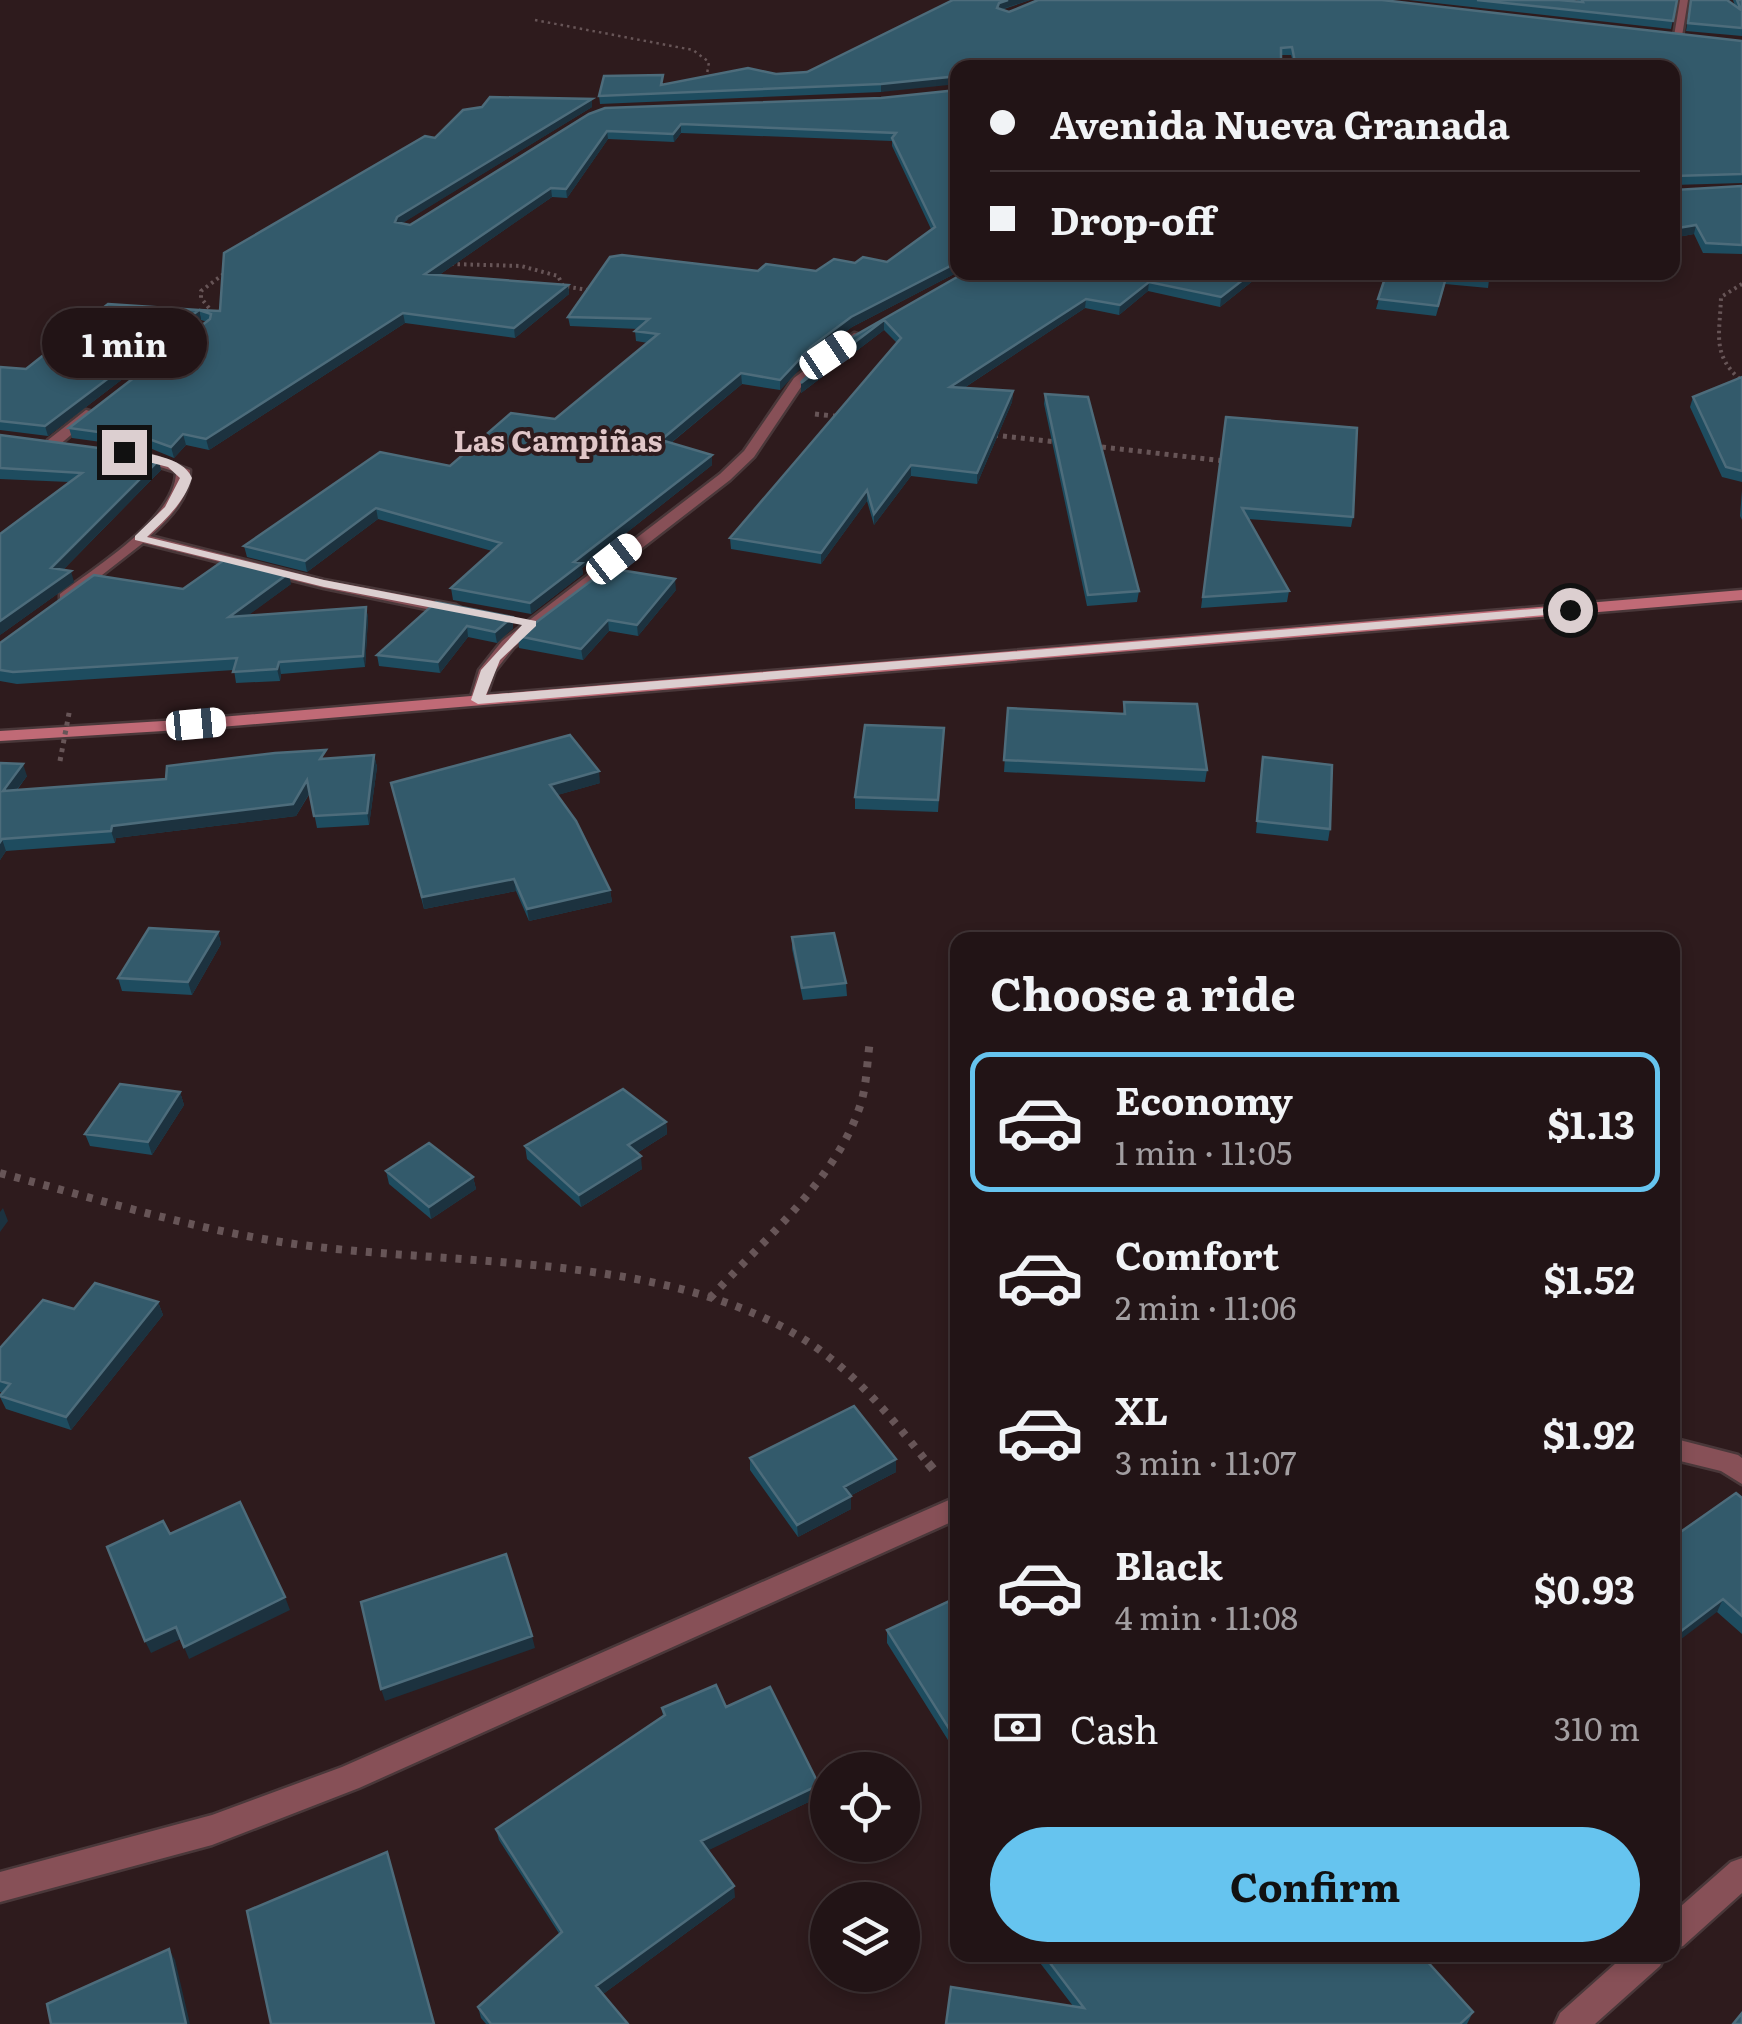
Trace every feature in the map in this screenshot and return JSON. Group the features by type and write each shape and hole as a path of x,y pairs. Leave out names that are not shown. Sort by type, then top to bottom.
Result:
{"street":[{"path":"1678,36 1684,0"},
{"path":"1662,34 1690,37"},
{"path":"478,700 487,670 496,657 532,623 724,477 749,454 810,370 878,324"},
{"path":"70,445 44,442 98,408"},
{"path":"56,604 139,538 182,492 186,478 183,470 172,464 106,450"},
{"path":"139,538 324,584 474,613"},
{"path":"0,736 121,730 1742,595"},
{"path":"512,620 532,623"},
{"path":"1680,1450 1729,1462 1742,1473"},
{"path":"0,1887 212,1830 349,1778 950,1497"},
{"path":"1680,1927 1742,1873"},
{"path":"1571,2024 1641,1962"}],"path":[{"path":"535,20 693,50 709,62 708,74 715,83"},
{"path":"216,317 205,305 201,290 241,264"},
{"path":"445,264 541,269 552,272 563,286 593,291"},
{"path":"1742,284 1720,297 1718,325 1724,366 1742,381"},
{"path":"779,410 857,419"},
{"path":"994,434 1072,444"},
{"path":"1091,446 1228,462"},
{"path":"60,761 70,708"},
{"path":"710,1298 822,1171 846,1138 861,1102 870,1042"},
{"path":"0,1173 190,1223 281,1242 578,1274 710,1298 794,1334 840,1368 902,1429 950,1493"}],"building":[{"path":"953,0 1008,0 997,8 1009,12 1038,0 1382,0 1742,41 1742,174 1680,176 1680,60 1295,60 1292,47 1281,48 1281,60 950,60 950,77 881,84 599,96 604,76 663,75 661,85 748,68 776,74 807,72"},
{"path":"1477,0 1583,2 1677,0 1673,21"},
{"path":"1691,0 1727,0 1741,10 1737,0 1742,0 1742,28 1688,23"},
{"path":"950,91 950,266 851,317 811,347 780,380 741,373 661,440 712,455 574,562 582,563 530,603 451,588 501,543 376,508 305,561 244,546 380,452 450,466 511,413 555,419 658,334 635,331 649,319 568,317 610,257 622,255 758,271 766,264 816,271 834,259 855,263 863,257 887,262 935,227 892,138 896,133 681,124 673,134 607,131 566,189 551,188 425,274 568,285 514,328 403,313 206,439 183,434 171,447 149,439 69,428 210,319 211,314 199,310 220,311 224,253 425,136 435,138 463,110 482,107 490,97 592,99 397,217 395,222 410,225 589,114 605,108 881,98"},
{"path":"1742,186 1742,245 1706,243 1696,225 1680,228 1680,190"},
{"path":"952,280 1243,280 1221,297 1149,282 1120,305 1086,299 950,387 1013,391 977,473 911,465 874,514 867,490 821,553 730,538 901,338 884,320 801,383 847,340"},
{"path":"1384,280 1445,280 1438,306 1378,299"},
{"path":"108,304 199,310 45,426 0,421 0,367 26,369"},
{"path":"1742,377 1742,471 1726,467 1693,397"},
{"path":"1045,394 1088,397 1139,591 1088,595"},
{"path":"1226,417 1357,428 1353,517 1242,508 1289,591 1203,597"},
{"path":"0,435 144,454 159,460 51,568 71,571 0,621 0,534 82,473 0,468"},
{"path":"227,558 289,573 229,617 366,607 363,656 279,662 277,669 233,672 237,658 0,670 0,643 94,575 183,589"},
{"path":"608,568 675,579 637,625 608,620 581,649 518,636"},
{"path":"436,602 512,617 495,632 467,626 438,662 377,655"},
{"path":"1124,702 1197,704 1207,770 1004,760 1008,708 1125,714"},
{"path":"865,725 944,728 938,800 855,797"},
{"path":"570,735 599,771 550,785 576,821 610,890 527,909 514,879 422,897 391,783"},
{"path":"326,750 320,759 374,755 367,813 314,816 307,780 293,804 112,826 111,831 0,842 0,763 23,764 3,791 166,779 167,766"},
{"path":"1263,757 1332,765 1330,829 1257,821"},
{"path":"149,928 218,932 188,982 118,978"},
{"path":"834,933 846,983 802,988 792,937"},
{"path":"120,1084 180,1092 148,1142 85,1134"},
{"path":"623,1089 666,1122 628,1145 641,1156 579,1195 525,1146"},
{"path":"429,1143 473,1177 429,1207 386,1171"},
{"path":"95,1283 158,1302 66,1417 0,1396 10,1384 0,1381 0,1348 43,1300 74,1309"},
{"path":"854,1406 896,1459 844,1487 851,1496 797,1525 750,1458"},
{"path":"1736,1493 1742,1498 1742,1616 1723,1599 1680,1632 1680,1532"},
{"path":"240,1502 285,1597 184,1647 176,1627 145,1641 107,1547 163,1521 170,1534"},
{"path":"506,1554 532,1636 381,1689 361,1602"},
{"path":"950,1601 950,1730 887,1630"},
{"path":"716,1685 726,1707 770,1687 810,1767 810,1789 701,1841 734,1886 596,1986 628,2024 491,2024 478,2007 562,1932 496,1829 665,1715 662,1708"},
{"path":"387,1852 434,2024 271,2024 247,1911"},
{"path":"169,1949 186,2024 51,2024 47,2004"},
{"path":"1049,1962 1428,1962 1473,2012 1460,2024 946,2024 951,1987 1084,2008"}],"district":[{"name":"Las Campiñas","path":"558,442"}],"route":[{"path":"124,452 172,464 183,470 186,478 182,492 169,510 139,538 324,584 532,623 496,657 487,670 478,700 1570,610"}]}
